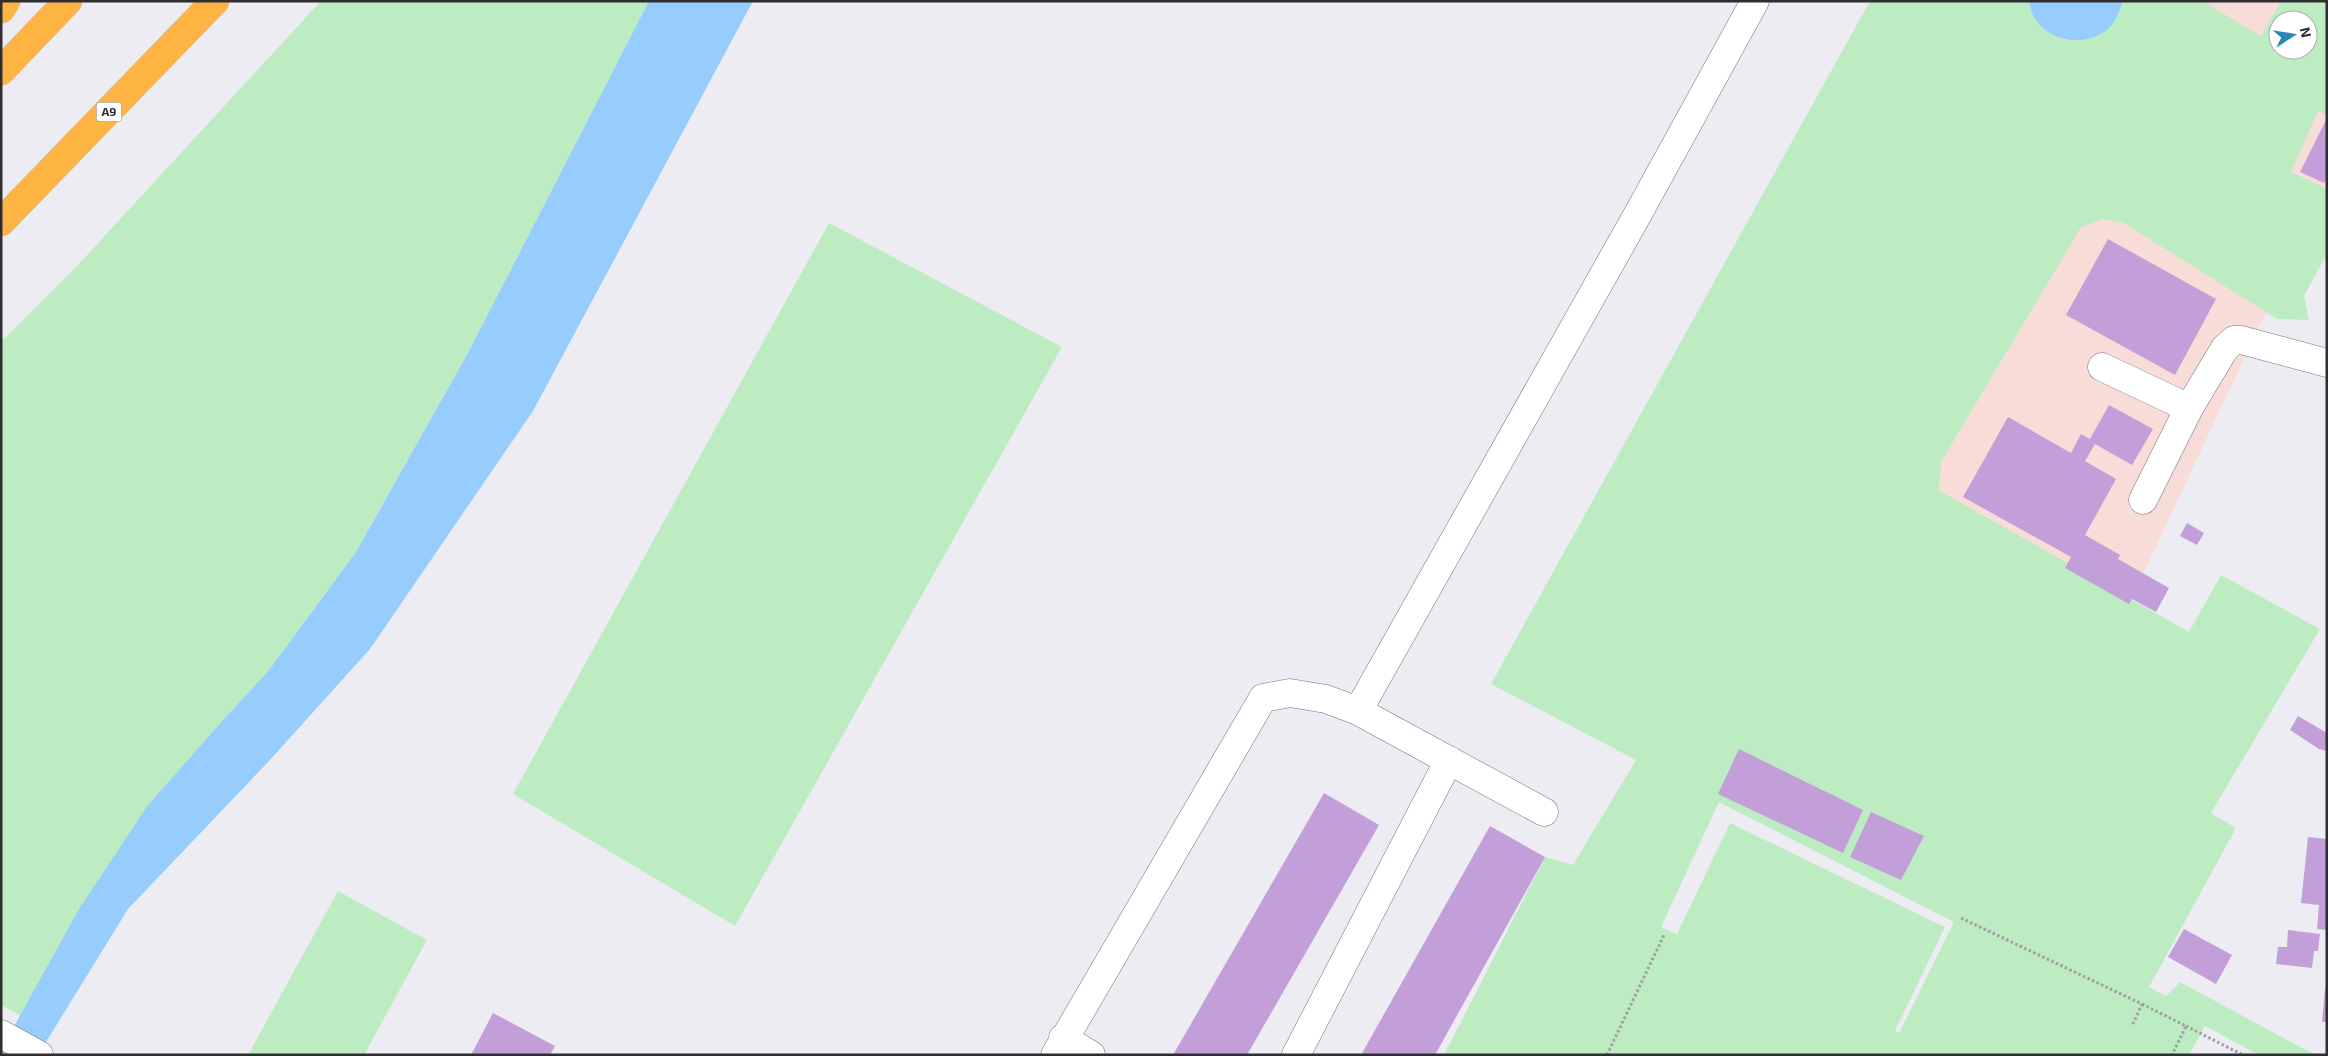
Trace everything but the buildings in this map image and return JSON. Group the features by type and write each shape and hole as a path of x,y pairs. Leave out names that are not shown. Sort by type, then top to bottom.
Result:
{"highway":[{"path":"1,9 6,1"},
{"path":"1,71 68,1"},
{"name":"A9","path":"1,222 216,1"}],"street":[{"path":"1358,711 1639,212 1755,1"},
{"path":"2143,500 2189,408 2225,348 2234,340 2241,340 2327,362"},
{"path":"2102,367 2189,408"},
{"path":"1091,1055 1059,1046 1264,698 1290,692 1326,699 1358,711 1544,812"},
{"path":"1296,1055 1449,760"},
{"path":"1,1034 39,1055"}],"path":[{"path":"1961,918 2142,1004 2243,1055"},
{"path":"1607,1055 1664,935"},
{"path":"2132,1026 2142,1004"},
{"path":"2172,1055 2186,1026"}],"shaded area":[{"path":"1871,1 2327,1 2327,182 2129,604 1859,474"}],"green space":[{"path":"321,1 649,1 469,351 356,552 269,670 224,719 79,909 21,1016 1,1005 1,342 76,267"},
{"path":"1870,1 2029,1 2029,6 2057,37 2071,41 2085,40 2119,14 2123,1 2202,1 2261,36 2268,24 2268,60 2318,60 2318,10 2276,10 2281,1 2327,1 2327,115 2318,111 2291,172 2327,189 2327,254 2304,296 2309,320 2277,319 2124,223 2102,219 2081,227 1941,462 1939,488 1940,491 2189,632 2221,575 2320,629 2211,813 2236,828 2149,987 2166,996 2180,982 2315,1055 2259,1055 2205,1026 2189,1055 1444,1055 1545,857 1573,865 1636,760 1491,684","holes":["1719,802 1954,922 1899,1033 1895,1031 1945,927 1730,823 1677,934 1661,927"]},
{"path":"829,223 1062,347 735,926 513,794"},
{"path":"338,891 427,940 364,1055 248,1055"}],"water":[{"path":"649,1 753,1 533,411 370,649 269,761 128,909 38,1055 1,1055 1,1050 79,909 148,805 269,670 356,552 469,351"},
{"path":"2029,1 2123,1 2117,17 2111,26 2100,34 2088,39 2075,40 2062,38 2050,33 2040,25 2033,14"}]}
